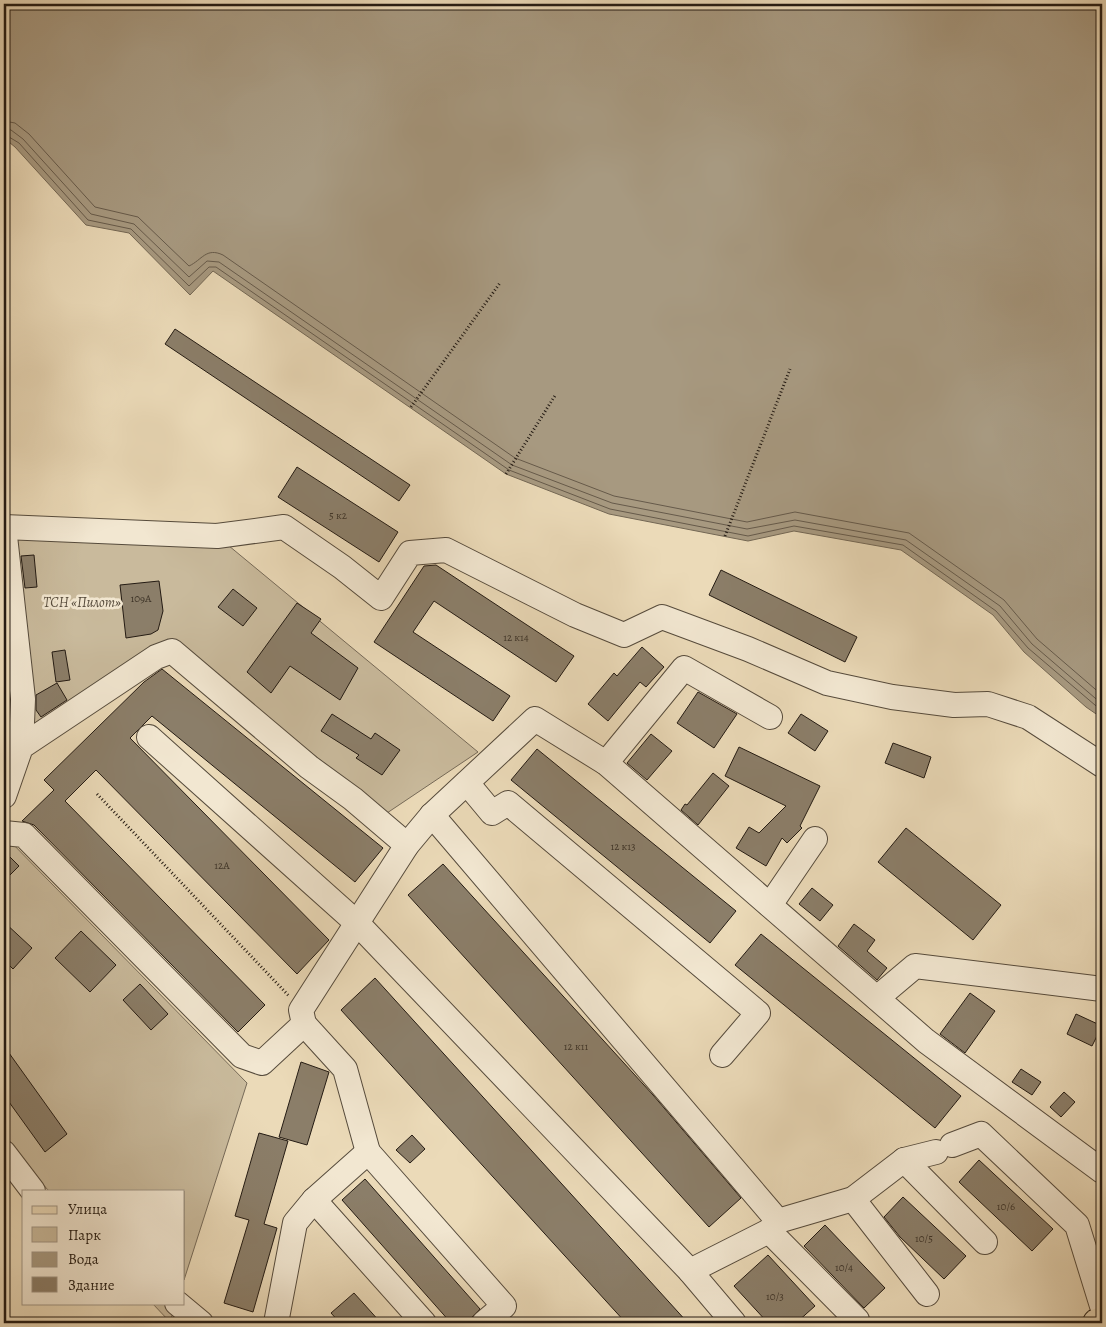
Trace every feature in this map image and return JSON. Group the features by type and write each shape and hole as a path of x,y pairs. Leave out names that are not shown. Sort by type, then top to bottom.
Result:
{"main road":[{"path":"1097,1323 1102,1321"}],"lane":[{"path":"4,796 21,747 23,699 4,527 217,536 284,528 342,567 381,598 410,553 446,550 576,615 624,635 662,617 748,649 827,683 892,697 954,705 988,704 1028,717 1102,765"},
{"path":"21,747 156,658 172,651 310,767 353,799 407,845"},
{"path":"606,762 684,668 770,717"},
{"path":"4,833 24,835 242,1056 262,1063 302,1017 407,845 432,815 535,719 606,762 926,1042 1102,1171"},
{"path":"149,737 358,924 690,1271 734,1323"},
{"path":"467,783 492,813 508,803 758,1013 722,1054"},
{"path":"432,815 774,1226 857,1320"},
{"path":"770,905 815,839"},
{"path":"877,998 916,966 1102,990"},
{"path":"302,1017 345,1069 368,1152 504,1306 484,1323"},
{"path":"690,1271 774,1226 854,1199 904,1160 944,1149 981,1134 1077,1225 1102,1306"},
{"path":"276,1323 295,1223 314,1200 368,1152"},
{"path":"4,1153 33,1190"},
{"path":"904,1160 985,1242"},
{"path":"854,1199 927,1294"},
{"path":"314,1200 424,1323"},
{"path":"177,1304 196,1322"}],"path":[{"path":"411,407 500,283"},
{"path":"725,536 790,369"},
{"path":"506,474 556,394"},
{"path":"98,794 302,1017"}],"green space":[{"name":"ТСН «Пилот»","path":"4,517 217,536 478,752 387,813 168,639 111,675 4,771"},
{"path":"4,835 247,1083 185,1277 185,1190 48,1190 4,1142"},
{"path":"153,1304 176,1304 170,1322"}],"water":[{"path":"4,4 1102,4 1102,718 1086,707 1024,652 993,615 901,550 794,531 748,541 609,514 506,474 213,271 190,295 129,233 86,225 15,147 4,138"}],"building":[{"path":"175,329 410,485 399,501 165,344"},
{"path":"297,467 398,532 379,562 278,497"},
{"path":"34,555 37,587 25,588 21,556"},
{"path":"436,565 574,656 556,682 434,601 413,632 510,696 493,721 374,642 424,566"},
{"path":"721,570 857,637 845,662 709,595"},
{"path":"159,581 163,611 158,630 151,634 126,638 120,585"},
{"path":"233,589 257,608 243,626 218,607"},
{"path":"297,603 321,619 311,633 358,668 340,700 290,666 271,693 247,672"},
{"path":"642,647 664,667 646,687 640,682 608,721 588,704 614,673 617,676"},
{"path":"65,650 70,680 56,682 52,652"},
{"path":"162,669 383,848 355,882 152,716 130,738 329,940 297,974 96,770 65,801 265,1005 238,1032 34,825 22,821 54,790 44,780 144,682"},
{"path":"57,683 67,700 41,717 36,710 36,695"},
{"path":"698,692 737,714 714,748 677,723"},
{"path":"332,714 371,739 375,733 400,750 382,775 356,758 359,755 321,731"},
{"path":"801,714 828,731 815,751 788,733"},
{"path":"651,734 672,751 647,780 627,763"},
{"path":"893,743 931,757 924,778 885,763"},
{"path":"739,747 820,786 800,826 802,828 787,843 782,838 766,866 736,848 749,827 759,833 786,806 725,776"},
{"path":"537,749 736,911 710,943 511,780"},
{"path":"713,773 729,786 698,825 681,810"},
{"path":"906,828 1001,905 973,940 878,862"},
{"path":"4,851 19,866 4,881"},
{"path":"443,864 653,1095 741,1198 709,1227 408,895"},
{"path":"812,888 833,905 820,921 799,904"},
{"path":"4,922 32,948 13,969 4,960"},
{"path":"854,924 875,940 867,951 887,968 877,980 838,946"},
{"path":"81,931 116,965 90,992 55,958"},
{"path":"761,934 961,1096 935,1128 735,965"},
{"path":"375,978 688,1323 626,1323 341,1010"},
{"path":"140,984 168,1014 151,1030 123,1000"},
{"path":"970,993 995,1011 965,1053 940,1034"},
{"path":"1076,1014 1102,1026 1092,1046 1067,1034"},
{"path":"4,1046 67,1134 45,1152 4,1095"},
{"path":"301,1062 329,1072 307,1145 279,1137"},
{"path":"1021,1069 1041,1082 1032,1095 1012,1082"},
{"path":"1064,1092 1075,1102 1061,1117 1050,1107"},
{"path":"259,1133 288,1141 264,1224 277,1228 253,1312 224,1303 249,1220 235,1216"},
{"path":"412,1135 425,1149 410,1163 396,1150"},
{"path":"979,1160 1053,1229 1032,1251 959,1182"},
{"path":"365,1179 480,1309 466,1323 451,1323 342,1200"},
{"path":"903,1197 966,1256 944,1279 900,1237 884,1217"},
{"path":"825,1225 885,1288 864,1308 804,1246"},
{"path":"768,1255 815,1306 796,1323 768,1323 734,1286"},
{"path":"354,1293 381,1323 340,1323 331,1313"}]}
